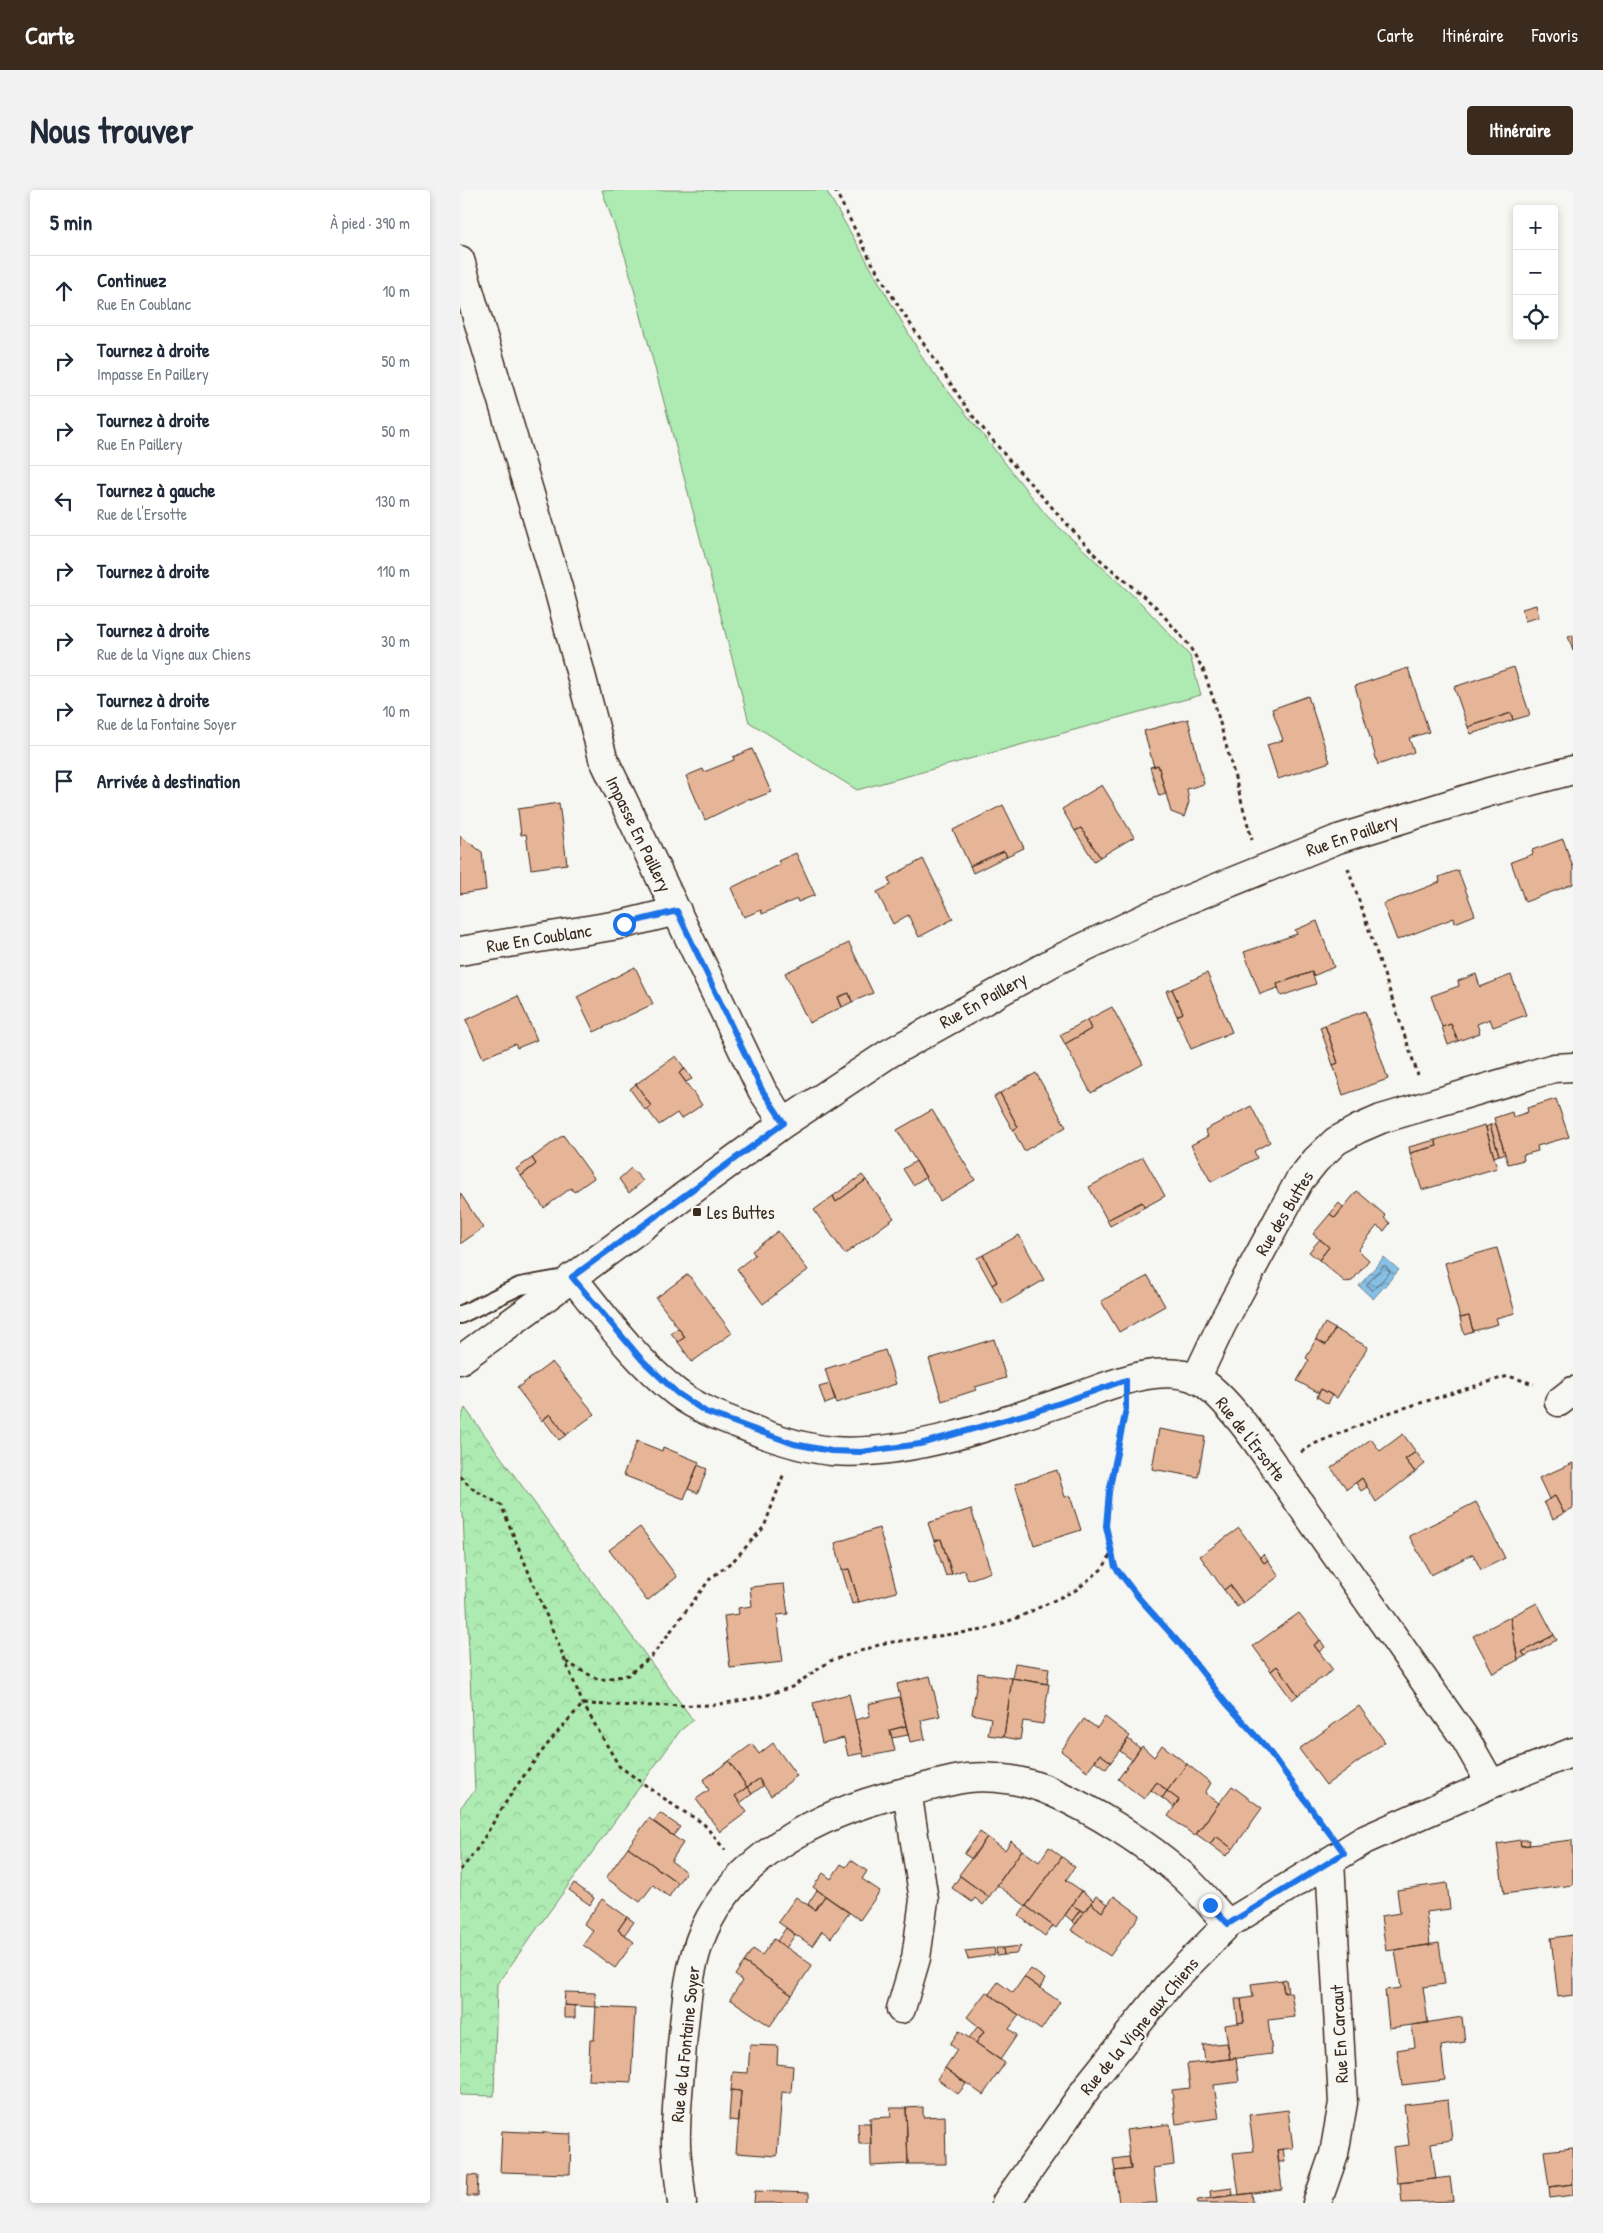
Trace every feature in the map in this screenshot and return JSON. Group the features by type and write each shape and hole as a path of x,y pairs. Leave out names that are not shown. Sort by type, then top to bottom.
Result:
{"street":[{"name":"Impasse En Paillery","path":"460,260 555,579 602,758 762,1090 784,1123"},
{"name":"Rue En Paillery","path":"460,1360 784,1123 888,1054 1055,961 1162,910 1262,868 1338,839 1489,792 1573,770"},
{"name":"Rue En Coublanc","path":"460,951 624,924 677,911"},
{"name":"Rue des Buttes","path":"1196,1379 1222,1324 1299,1181 1316,1160 1336,1141 1381,1119 1554,1068 1573,1067"},
{"name":"Rue de l'Ersotte","path":"572,1277 642,1360 677,1393 706,1412 794,1444 831,1451 861,1452 920,1444 1037,1411 1126,1380 1164,1373 1196,1379 1217,1394 1231,1408 1276,1469 1466,1740 1491,1784"},
{"name":"Rue de la Vigne aux Chiens","path":"1006,2203 1097,2074 1170,1983 1228,1924 1364,1840 1491,1784 1573,1752"},
{"name":"Rue de la Fontaine Soyer","path":"682,2203 676,2123 688,1982 694,1957 705,1929 719,1904 740,1878 769,1854 823,1818 859,1804 907,1791 968,1778 1008,1780 1052,1792 1118,1828 1183,1876 1228,1924"},
{"path":"900,2009 916,1958 924,1900 907,1791"},
{"name":"Rue En Carcaut","path":"1317,2203 1334,2154 1343,2102 1337,1857"}],"lane":[{"path":"460,1315 520,1286 572,1277"}],"path":[{"path":"835,190 871,261 970,414 1008,460 1097,557 1156,607 1188,644 1203,669 1214,701 1247,827 1262,868"},
{"path":"1338,839 1428,1106"},
{"path":"1276,1469 1314,1444 1391,1412 1508,1376 1536,1384 1566,1396"},
{"path":"1126,1380 1126,1409 1109,1492 1106,1526 1115,1567 1139,1598 1180,1644 1226,1703 1266,1747 1337,1857"},
{"path":"566,1662 599,1680 628,1675 652,1656 710,1579 736,1559 764,1527 794,1444"},
{"path":"460,1476 473,1489 501,1506 583,1704 620,1766 676,1807 703,1823 721,1842 740,1878"},
{"path":"460,1870 477,1852 501,1810 558,1730 583,1704 638,1706 714,1705 760,1697 792,1687 830,1660 885,1643 983,1630 1017,1618 1076,1590 1103,1568 1112,1552"}],"green space":[{"path":"602,190 826,190 925,362 1047,516 1140,602 1190,656 1201,695 857,790 749,722 626,259"},
{"path":"465,1408 693,1720 680,1731 497,1984 494,2096 460,2095 460,1808 475,1790 463,1514 460,1510 460,1421"}],"water":[{"path":"1384,1257 1399,1270 1373,1299 1359,1286"}],"building":[{"path":"1536,605 1539,617 1525,621 1522,609"},
{"path":"1573,635 1573,651 1568,636"},
{"path":"1514,667 1530,715 1513,720 1511,713 1468,727 1454,687"},
{"path":"1408,668 1429,732 1409,738 1414,752 1378,765 1355,686"},
{"path":"1308,696 1330,762 1278,779 1267,745 1283,740 1272,709"},
{"path":"1511,713 1513,720 1471,734 1468,727"},
{"path":"1188,719 1204,784 1187,789 1189,802 1184,817 1171,812 1158,765 1154,767 1144,731"},
{"path":"752,749 771,792 751,800 750,798 705,820 686,776 703,769 704,772 734,760 733,757"},
{"path":"1158,765 1166,794 1159,796 1150,767"},
{"path":"1102,785 1134,837 1100,857 1081,828 1075,831 1062,809"},
{"path":"559,803 567,864 531,869 526,834 521,835 518,809"},
{"path":"1003,805 1024,848 1007,856 1004,851 970,866 953,830"},
{"path":"1081,828 1100,857 1094,861 1075,831"},
{"path":"460,836 482,852 486,890 460,894"},
{"path":"1563,839 1573,867 1573,884 1525,902 1511,862 1533,854 1532,850"},
{"path":"1004,851 1007,856 973,873 970,866"},
{"path":"796,853 815,895 798,902 797,899 762,914 761,910 744,917 731,888 780,864 778,861"},
{"path":"923,859 953,919 919,937 908,915 893,924 877,892 891,885 888,878"},
{"path":"1458,870 1475,915 1455,923 1454,918 1397,940 1383,904 1440,882 1439,877"},
{"path":"1317,921 1334,967 1313,976 1312,972 1277,984 1278,988 1260,994 1244,952 1297,934 1295,930"},
{"path":"849,943 873,993 852,1002 849,993 838,997 842,1007 809,1023 785,973"},
{"path":"635,967 653,1004 594,1032 577,997"},
{"path":"1312,972 1316,984 1281,996 1277,984"},
{"path":"1207,973 1232,1032 1191,1049 1177,1016 1183,1013 1172,989"},
{"path":"1476,974 1480,987 1511,975 1526,1015 1493,1027 1490,1019 1477,1024 1480,1033 1458,1041 1451,1024 1442,1027 1431,996 1459,986 1458,981"},
{"path":"1172,989 1183,1013 1177,1016 1166,991"},
{"path":"849,993 852,1002 842,1007 838,997"},
{"path":"518,996 537,1040 517,1048 515,1044 483,1058 466,1020"},
{"path":"1112,1007 1143,1064 1091,1093 1065,1044 1091,1029 1087,1020"},
{"path":"1365,1011 1388,1079 1343,1095 1333,1065 1338,1063 1325,1025"},
{"path":"1087,1020 1091,1029 1065,1044 1060,1035"},
{"path":"1451,1024 1458,1041 1448,1045 1442,1027"},
{"path":"1325,1025 1338,1063 1333,1065 1320,1027"},
{"path":"676,1056 685,1069 679,1073 702,1105 681,1119 677,1113 659,1125 647,1109 651,1106 636,1084"},
{"path":"685,1069 692,1079 686,1082 679,1073"},
{"path":"1036,1073 1066,1127 1024,1151 1013,1130 1018,1127 1000,1093"},
{"path":"636,1084 651,1106 645,1110 630,1089"},
{"path":"1000,1093 1018,1127 1013,1130 994,1097"},
{"path":"1556,1099 1569,1137 1537,1146 1538,1151 1523,1155 1524,1160 1508,1164 1494,1118 1512,1112 1513,1117 1528,1112 1527,1108"},
{"path":"1251,1106 1270,1142 1254,1151 1257,1158 1211,1182 1191,1145 1208,1136 1205,1130"},
{"path":"932,1110 975,1180 940,1201 897,1130"},
{"path":"1496,1124 1505,1154 1499,1155 1490,1125"},
{"path":"1485,1125 1497,1168 1422,1190 1410,1153 1437,1146 1435,1140"},
{"path":"1490,1125 1499,1155 1494,1157 1486,1127"},
{"path":"563,1135 594,1178 574,1192 571,1188 544,1208 521,1176 536,1164 532,1158"},
{"path":"1435,1140 1437,1146 1410,1153 1409,1147"},
{"path":"1143,1157 1165,1196 1145,1207 1142,1202 1107,1220 1089,1187"},
{"path":"532,1158 536,1164 521,1176 516,1169"},
{"path":"916,1161 926,1177 913,1185 903,1169"},
{"path":"631,1168 643,1181 629,1193 619,1179"},
{"path":"862,1175 866,1180 836,1202 833,1196"},
{"path":"866,1180 894,1218 845,1254 814,1210 833,1196 836,1202"},
{"path":"1357,1191 1386,1216 1384,1218 1390,1223 1384,1231 1377,1226 1358,1250 1369,1260 1352,1281 1345,1282 1319,1260 1329,1247 1313,1234 1330,1214 1335,1218"},
{"path":"460,1193 483,1228 460,1244"},
{"path":"1142,1202 1145,1207 1110,1226 1107,1220"},
{"path":"1339,1203 1343,1207 1335,1218 1330,1214"},
{"path":"778,1231 808,1270 763,1304 737,1269 755,1255 752,1251"},
{"path":"1019,1235 1044,1280 1003,1304 992,1285 997,1282 983,1255"},
{"path":"1320,1239 1329,1247 1319,1260 1309,1252"},
{"path":"1497,1248 1515,1313 1496,1318 1498,1324 1473,1331 1469,1316 1460,1318 1445,1263"},
{"path":"983,1255 997,1282 992,1285 977,1258"},
{"path":"688,1274 732,1333 692,1362 678,1342 685,1337 656,1298"},
{"path":"1148,1276 1165,1306 1119,1332 1101,1301"},
{"path":"1469,1316 1473,1331 1464,1334 1460,1318"},
{"path":"1325,1323 1335,1329 1326,1345 1316,1339"},
{"path":"678,1328 685,1337 678,1342 671,1333"},
{"path":"1335,1329 1368,1347 1337,1398 1321,1389 1319,1393 1297,1381 1309,1360 1306,1358 1316,1339 1326,1345"},
{"path":"994,1339 1006,1378 975,1387 976,1390 942,1401 929,1359"},
{"path":"885,1350 896,1384 836,1403 825,1369"},
{"path":"552,1362 595,1414 566,1435 550,1414 542,1421 517,1388"},
{"path":"830,1384 836,1400 825,1404 819,1387"},
{"path":"1321,1389 1332,1395 1328,1404 1317,1397"},
{"path":"550,1414 566,1435 559,1440 543,1419"},
{"path":"1159,1429 1205,1437 1198,1477 1152,1469"},
{"path":"1403,1434 1416,1452 1405,1459 1415,1472 1376,1502 1362,1478 1347,1489 1331,1468 1371,1439 1380,1451"},
{"path":"637,1441 662,1451 663,1447 699,1462 684,1499 623,1475"},
{"path":"1416,1452 1425,1464 1415,1472 1405,1459"},
{"path":"1573,1463 1573,1508 1564,1513 1555,1496 1549,1499 1539,1478"},
{"path":"698,1465 707,1469 698,1493 688,1489"},
{"path":"1057,1470 1065,1497 1070,1496 1081,1530 1034,1545 1015,1484"},
{"path":"1362,1478 1367,1487 1361,1491 1356,1483"},
{"path":"1555,1496 1564,1513 1553,1519 1544,1502"},
{"path":"1476,1502 1505,1558 1481,1570 1473,1554 1431,1575 1409,1536"},
{"path":"971,1509 991,1572 968,1580 964,1570 952,1574 941,1539 934,1541 928,1523"},
{"path":"640,1527 677,1577 647,1601 609,1550"},
{"path":"879,1528 897,1592 859,1602 849,1569 842,1570 835,1543"},
{"path":"1239,1528 1264,1563 1268,1560 1279,1576 1243,1603 1230,1585 1224,1590 1200,1556"},
{"path":"941,1539 952,1574 946,1576 934,1541"},
{"path":"1263,1554 1268,1560 1264,1563 1260,1557"},
{"path":"849,1569 859,1602 852,1604 842,1570"},
{"path":"784,1584 788,1614 777,1615 783,1662 730,1668 724,1616 739,1614 738,1608 752,1606 750,1587"},
{"path":"1230,1585 1243,1603 1237,1607 1224,1590"},
{"path":"1537,1603 1554,1635 1522,1652 1525,1656 1518,1660 1510,1617"},
{"path":"1299,1613 1320,1640 1314,1645 1333,1670 1298,1695 1277,1666 1271,1671 1253,1646"},
{"path":"1510,1617 1518,1660 1493,1673 1473,1636"},
{"path":"1554,1635 1557,1640 1525,1656 1522,1652"},
{"path":"1320,1640 1325,1647 1319,1652 1314,1645"},
{"path":"1015,1663 1049,1668 1047,1684 1012,1678"},
{"path":"1277,1666 1298,1695 1292,1700 1271,1671"},
{"path":"978,1673 1012,1678 1004,1737 988,1735 991,1718 972,1714"},
{"path":"930,1676 940,1716 921,1720 925,1739 910,1742 897,1684"},
{"path":"1012,1678 1049,1684 1043,1724 1023,1721 1020,1740 1004,1737"},
{"path":"849,1694 863,1753 848,1756 844,1738 822,1743 813,1703"},
{"path":"899,1697 906,1726 890,1730 895,1751 864,1757 855,1720 870,1716 868,1704"},
{"path":"1359,1706 1385,1742 1326,1785 1299,1749"},
{"path":"1105,1717 1130,1736 1111,1762 1100,1754 1087,1771 1061,1751 1084,1719 1097,1728"},
{"path":"906,1726 908,1735 892,1738 890,1730"},
{"path":"1128,1739 1140,1748 1132,1760 1120,1751"},
{"path":"773,1743 797,1776 771,1796 759,1779 747,1787 729,1761 752,1744 759,1754"},
{"path":"1162,1745 1187,1764 1167,1791 1157,1782 1144,1799 1118,1779 1142,1746 1154,1757"},
{"path":"1100,1754 1111,1762 1106,1769 1095,1761"},
{"path":"729,1761 747,1787 735,1796 747,1812 720,1832 696,1799 709,1790 703,1780"},
{"path":"1187,1764 1211,1783 1205,1793 1219,1803 1195,1836 1168,1816 1179,1800 1167,1791"},
{"path":"759,1779 763,1786 752,1794 747,1787"},
{"path":"1157,1782 1167,1791 1162,1798 1151,1790"},
{"path":"1232,1786 1262,1808 1233,1849 1216,1836 1210,1844 1196,1834"},
{"path":"747,1787 752,1794 740,1803 735,1796"},
{"path":"1167,1791 1179,1800 1174,1807 1162,1798"},
{"path":"660,1813 680,1827 673,1836 653,1822"},
{"path":"649,1818 683,1843 671,1861 686,1872 678,1883 628,1847"},
{"path":"980,1832 987,1837 972,1859 964,1854"},
{"path":"1216,1836 1233,1849 1226,1856 1210,1844"},
{"path":"987,1837 1005,1850 1011,1841 1022,1850 989,1897 959,1875"},
{"path":"1520,1840 1529,1840 1530,1845 1521,1846"},
{"path":"1520,1840 1521,1846 1572,1840 1573,1885 1504,1894 1497,1844"},
{"path":"628,1847 678,1883 669,1897 653,1885 640,1902 606,1878"},
{"path":"1049,1847 1062,1857 1026,1906 997,1885 1022,1850 1039,1862"},
{"path":"1062,1857 1075,1867 1066,1880 1082,1891 1056,1928 1026,1906"},
{"path":"851,1860 867,1871 862,1879 880,1891 860,1920 813,1887 823,1873 831,1879 841,1864 846,1867"},
{"path":"960,1876 989,1897 983,1905 975,1898 972,1902 952,1888"},
{"path":"574,1883 594,1898 590,1905 569,1890"},
{"path":"1447,1883 1450,1909 1426,1912 1430,1945 1386,1951 1381,1916 1400,1913 1397,1890"},
{"path":"817,1890 825,1896 815,1910 808,1904"},
{"path":"1082,1891 1093,1900 1084,1912 1072,1905"},
{"path":"825,1896 849,1913 831,1938 822,1931 812,1946 778,1922 796,1897 815,1910"},
{"path":"1096,1896 1108,1904 1102,1912 1091,1903"},
{"path":"1114,1896 1140,1915 1110,1956 1071,1930 1091,1903 1102,1912"},
{"path":"602,1899 627,1917 618,1930 634,1942 615,1968 583,1945 593,1931 584,1924"},
{"path":"1072,1905 1080,1910 1072,1921 1065,1915"},
{"path":"1026,1906 1053,1926 1045,1936 1019,1916"},
{"path":"1080,1910 1084,1912 1076,1924 1072,1921"},
{"path":"627,1917 634,1922 624,1935 618,1930"},
{"path":"786,1928 795,1935 786,1948 777,1941"},
{"path":"1573,1935 1573,1995 1558,1997 1551,1938"},
{"path":"774,1939 812,1965 792,1995 744,1962 753,1949 762,1955"},
{"path":"1439,1943 1445,1984 1423,1987 1428,2023 1389,2028 1385,1990 1401,1988 1395,1950"},
{"path":"1021,1946 1016,1954 1004,1955 1003,1948"},
{"path":"994,1948 995,1955 968,1959 965,1951"},
{"path":"996,1948 1003,1948 1004,1955 997,1956"},
{"path":"744,1962 792,1995 770,2026 730,1999 742,1981 735,1975"},
{"path":"1031,1969 1045,1979 1040,1988 1024,1977"},
{"path":"1024,1977 1060,2002 1041,2030 989,1994 998,1982 1013,1993"},
{"path":"1286,1979 1288,1992 1284,1993 1282,1980"},
{"path":"1282,1980 1284,1993 1291,1992 1295,2017 1268,2020 1272,2054 1230,2059 1225,2025 1244,2022 1241,1999 1253,1997 1251,1984"},
{"path":"565,1992 595,1993 596,2007 564,2005"},
{"path":"986,1992 1019,2015 1009,2029 1017,2035 1000,2060 976,2043 984,2031 967,2017"},
{"path":"1235,1999 1241,1999 1244,2022 1238,2023"},
{"path":"564,2005 575,2006 575,2018 564,2018"},
{"path":"596,2007 635,2009 631,2082 588,2080 590,2040 594,2040"},
{"path":"1462,2017 1465,2042 1441,2046 1445,2080 1402,2085 1397,2050 1415,2047 1412,2025"},
{"path":"978,2026 984,2031 976,2043 969,2038"},
{"path":"959,2031 1005,2063 983,2095 945,2068 957,2050 950,2044"},
{"path":"1227,2043 1230,2059 1205,2062 1203,2045"},
{"path":"750,2045 778,2046 777,2064 793,2066 791,2093 782,2092 777,2156 736,2153 741,2091 731,2090 733,2072 748,2073"},
{"path":"1236,2058 1239,2082 1214,2085 1219,2118 1176,2124 1172,2090 1190,2088 1187,2064"},
{"path":"945,2068 966,2084 958,2094 937,2079"},
{"path":"731,2090 741,2091 739,2121 729,2120"},
{"path":"1448,2100 1452,2140 1431,2143 1436,2179 1397,2183 1393,2147 1409,2145 1404,2105"},
{"path":"923,2107 923,2117 945,2116 946,2164 908,2164 906,2108"},
{"path":"890,2108 906,2108 908,2164 871,2166 870,2118 891,2117"},
{"path":"1288,2110 1293,2148 1277,2150 1282,2189 1239,2195 1233,2153 1254,2151 1249,2115"},
{"path":"858,2123 870,2123 871,2144 859,2144"},
{"path":"1170,2124 1174,2165 1153,2168 1157,2203 1119,2203 1115,2171 1131,2169 1126,2130"},
{"path":"502,2131 571,2134 570,2174 500,2172"},
{"path":"1573,2148 1573,2184 1549,2187 1544,2151"},
{"path":"1283,2149 1285,2162 1279,2162 1277,2150"},
{"path":"1129,2157 1131,2169 1115,2171 1113,2159"},
{"path":"468,2175 478,2176 477,2196 467,2196"},
{"path":"1450,2177 1453,2201 1402,2203 1400,2183"},
{"path":"1573,2184 1573,2195 1550,2198 1549,2187"},
{"path":"1232,2188 1233,2195 1211,2198 1210,2191"},
{"path":"755,2191 809,2193 809,2203 754,2203"},
{"path":"1252,2193 1253,2203 1198,2203 1197,2200"}],"place":[{"name":"Les Buttes","path":"697,1212"}],"route":[{"path":"624,924 677,911 762,1090 784,1123 707,1177 572,1277 642,1360 677,1393 691,1403 706,1412 772,1437 794,1444 831,1451 861,1452 920,1444 1037,1411 1126,1380 1126,1409 1109,1492 1106,1526 1115,1567 1139,1598 1180,1644 1226,1703 1266,1747 1344,1853 1228,1924 1210,1905"}]}
